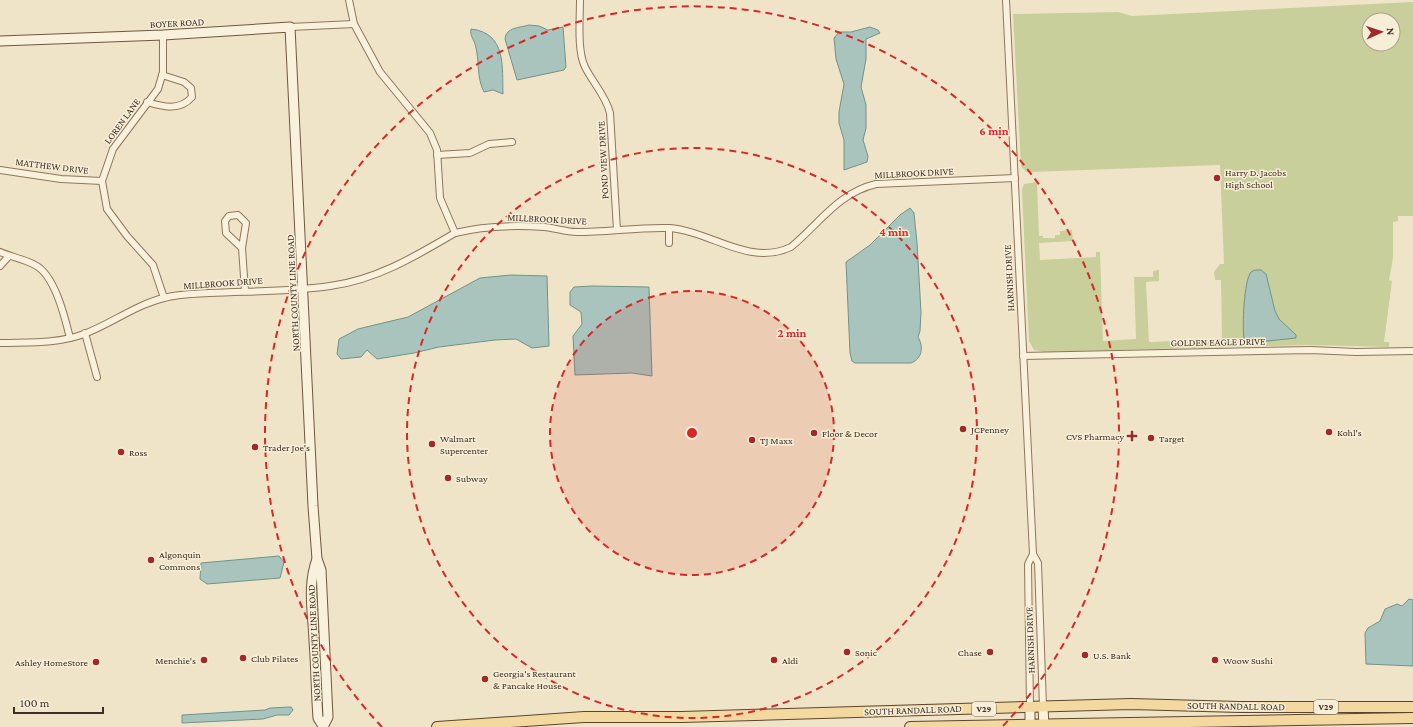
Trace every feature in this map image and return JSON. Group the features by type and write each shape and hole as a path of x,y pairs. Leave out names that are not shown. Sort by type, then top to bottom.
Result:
{"main road":[{"name":"SOUTH RANDALL ROAD","path":"437,727 584,717 682,717 1131,704 1239,707 1413,707"},
{"name":"SOUTH RANDALL ROAD","path":"910,727 1030,727 1167,722 1413,718"}],"street":[{"path":"349,0 354,24 386,82 427,128 437,155 440,198 455,233"},
{"name":"POND VIEW DRIVE","path":"580,0 582,52 585,66 604,97 610,113 617,230"},
{"name":"HARNISH DRIVE","path":"1006,0 1033,554 1038,563 1044,726"},
{"name":"BOYER ROAD","path":"0,41 163,35 354,24"},
{"name":"NORTH COUNTY LINE ROAD","path":"290,27 317,559 312,572 310,601 314,639 318,718 324,726"},
{"name":"LOREN LANE","path":"163,35 162,75 158,89 113,149 102,181 107,208 127,236 153,265 158,275 164,298"},
{"path":"148,102 164,107 176,106 187,103 192,97 191,88 184,82 162,75"},
{"path":"437,155 470,153 489,144 512,142"},
{"name":"MATTHEW DRIVE","path":"0,170 61,179 102,181"},
{"name":"MILLBROOK DRIVE","path":"0,343 56,341 70,338 85,333 140,306 164,298 245,291 304,289 355,282 393,268 455,233 483,228 520,226 545,227 575,232 669,228 684,230 750,253 777,252 791,247 840,200 866,187 876,184 1015,178"},
{"path":"242,248 226,233 225,221 228,216 238,215 246,223 242,248 245,291"},
{"path":"669,228 669,243"},
{"path":"0,252 36,265 46,275 64,312 70,338"},
{"path":"0,266 9,256"},
{"path":"85,333 96,377"},
{"name":"GOLDEN EAGLE DRIVE","path":"1023,356 1310,350 1356,352 1413,351"},
{"name":"HARNISH DRIVE","path":"1030,727 1028,564 1033,554"}],"green space":[{"name":"Harry D. Jacobs High School","path":"1413,2 1413,216 1398,216 1398,221 1393,222 1393,258 1389,280 1392,281 1384,342 1389,342 1389,347 1308,345 1045,352 1034,350 1029,341 1022,190 1024,184 1037,182 1039,236 1043,236 1043,238 1055,238 1055,235 1060,235 1060,231 1072,230 1073,241 1039,243 1040,260 1096,257 1096,252 1100,252 1103,341 1136,339 1134,277 1153,277 1153,271 1159,270 1159,281 1146,282 1149,342 1222,339 1221,280 1215,280 1214,272 1220,264 1224,264 1220,165 1031,172 1026,172 1021,166 1013,14 1118,12 1132,16"}],"water":[{"path":"529,25 539,26 548,30 563,27 566,67 564,70 517,80 505,39 510,30"},
{"path":"870,27 878,30 880,33 866,39 866,59 861,87 866,105 866,128 863,140 868,156 867,162 844,170 844,140 839,123 839,112 844,84 836,59 834,38 839,32 851,32"},
{"path":"471,29 483,32 491,37 497,44 502,63 503,94 493,90 484,92 480,80 475,44 471,35"},
{"path":"910,208 914,213 917,243 921,312 920,331 918,337 921,345 920,356 911,363 855,363 852,361 850,353 846,262 870,245 900,215"},
{"path":"1261,270 1266,274 1275,311 1279,319 1296,335 1296,338 1258,342 1244,339 1243,315 1245,294 1251,272"},
{"path":"511,275 547,276 549,346 532,348 516,339 439,347 377,359 367,350 361,357 341,359 337,354 339,339 358,329 408,317 480,278"},
{"path":"574,287 649,287 652,376 632,373 575,375 573,336 582,324 581,312 570,305 570,292"},
{"path":"279,556 284,562 280,578 207,584 200,579 201,563"},
{"path":"1409,599 1413,600 1413,666 1366,664 1365,633 1368,628 1380,621 1385,609 1397,604 1402,606"},
{"path":"291,707 293,710 289,715 277,715 263,719 182,723 182,715"}],"place":[{"name":"Harry D. Jacobs High School","path":"1217,178"},
{"name":"JCPenney","path":"963,429"},
{"name":"Kohl's","path":"1329,432"},
{"name":"Floor & Decor","path":"814,433"},
{"name":"CVS Pharmacy","path":"1132,436"},
{"name":"Target","path":"1151,438"},
{"name":"TJ Maxx","path":"752,440"},
{"name":"Walmart Supercenter","path":"432,444"},
{"name":"Trader Joe's","path":"255,447"},
{"name":"Ross","path":"121,452"},
{"name":"Subway","path":"448,478"},
{"name":"Algonquin Commons","path":"151,560"},
{"name":"Sonic","path":"847,652"},
{"name":"Chase","path":"990,652"},
{"name":"U.S. Bank","path":"1085,655"},
{"name":"Club Pilates","path":"243,658"},
{"name":"Menchie's","path":"204,660"},
{"name":"Aldi","path":"774,660"},
{"name":"Woow Sushi","path":"1215,660"},
{"name":"Ashley HomeStore","path":"96,662"},
{"name":"Georgia's Restaurant & Pancake House","path":"485,679"}]}
